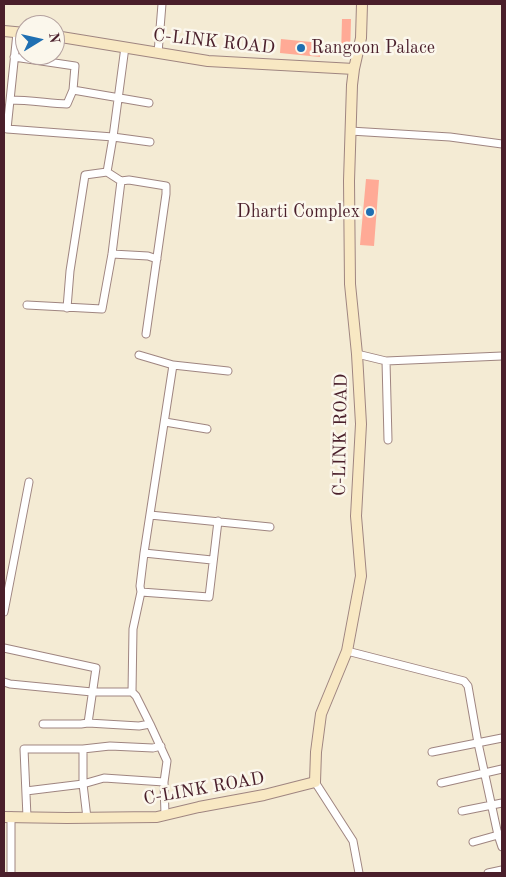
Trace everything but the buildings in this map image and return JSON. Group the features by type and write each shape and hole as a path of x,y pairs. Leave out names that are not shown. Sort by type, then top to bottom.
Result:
{"street":[{"path":"158,53 162,4"},
{"path":"354,69 361,38 362,4"},
{"name":"C-LINK ROAD","path":"7,816 87,818 157,816 264,795 315,782 316,752 321,714 347,651 361,576 356,516 361,424 350,284 349,181 354,69 208,61 65,38"},
{"path":"107,172 114,137 125,47"},
{"path":"15,54 7,129 114,137 150,142"},
{"path":"10,100 33,100 67,104 72,90 75,66 14,57"},
{"path":"72,90 149,103"},
{"path":"350,131 450,137 502,144"},
{"path":"67,308 84,175 107,172 121,181 129,180 166,186 146,334"},
{"path":"27,305 102,309 112,254 121,181"},
{"path":"112,254 148,256 157,259"},
{"path":"357,354 386,361 502,356"},
{"path":"139,355 173,365 228,372"},
{"path":"386,361 388,440"},
{"path":"165,815 164,782 167,761 136,696 132,692 134,629 141,592 144,553 173,365"},
{"path":"165,422 207,428"},
{"path":"4,612 29,482"},
{"path":"150,515 270,527"},
{"path":"141,592 209,597 218,521"},
{"path":"144,553 212,560"},
{"path":"4,648 96,668 88,723"},
{"path":"347,651 464,681 468,686 478,743 502,847"},
{"path":"4,682 92,692 132,692"},
{"path":"44,724 88,723 139,726 150,724"},
{"path":"432,752 502,738"},
{"path":"27,817 24,749 83,749 110,746 153,748 161,746"},
{"path":"83,749 83,784 87,818"},
{"path":"442,783 502,769"},
{"path":"26,791 83,784 104,778 164,782"},
{"path":"315,782 353,841 359,873"},
{"path":"462,811 502,803"},
{"path":"7,816 11,873"},
{"path":"473,842 500,834"},
{"path":"488,873 502,870"}],"place":[{"name":"Rangoon Palace","path":"301,48"},
{"name":"Dharti Complex","path":"370,212"}]}
